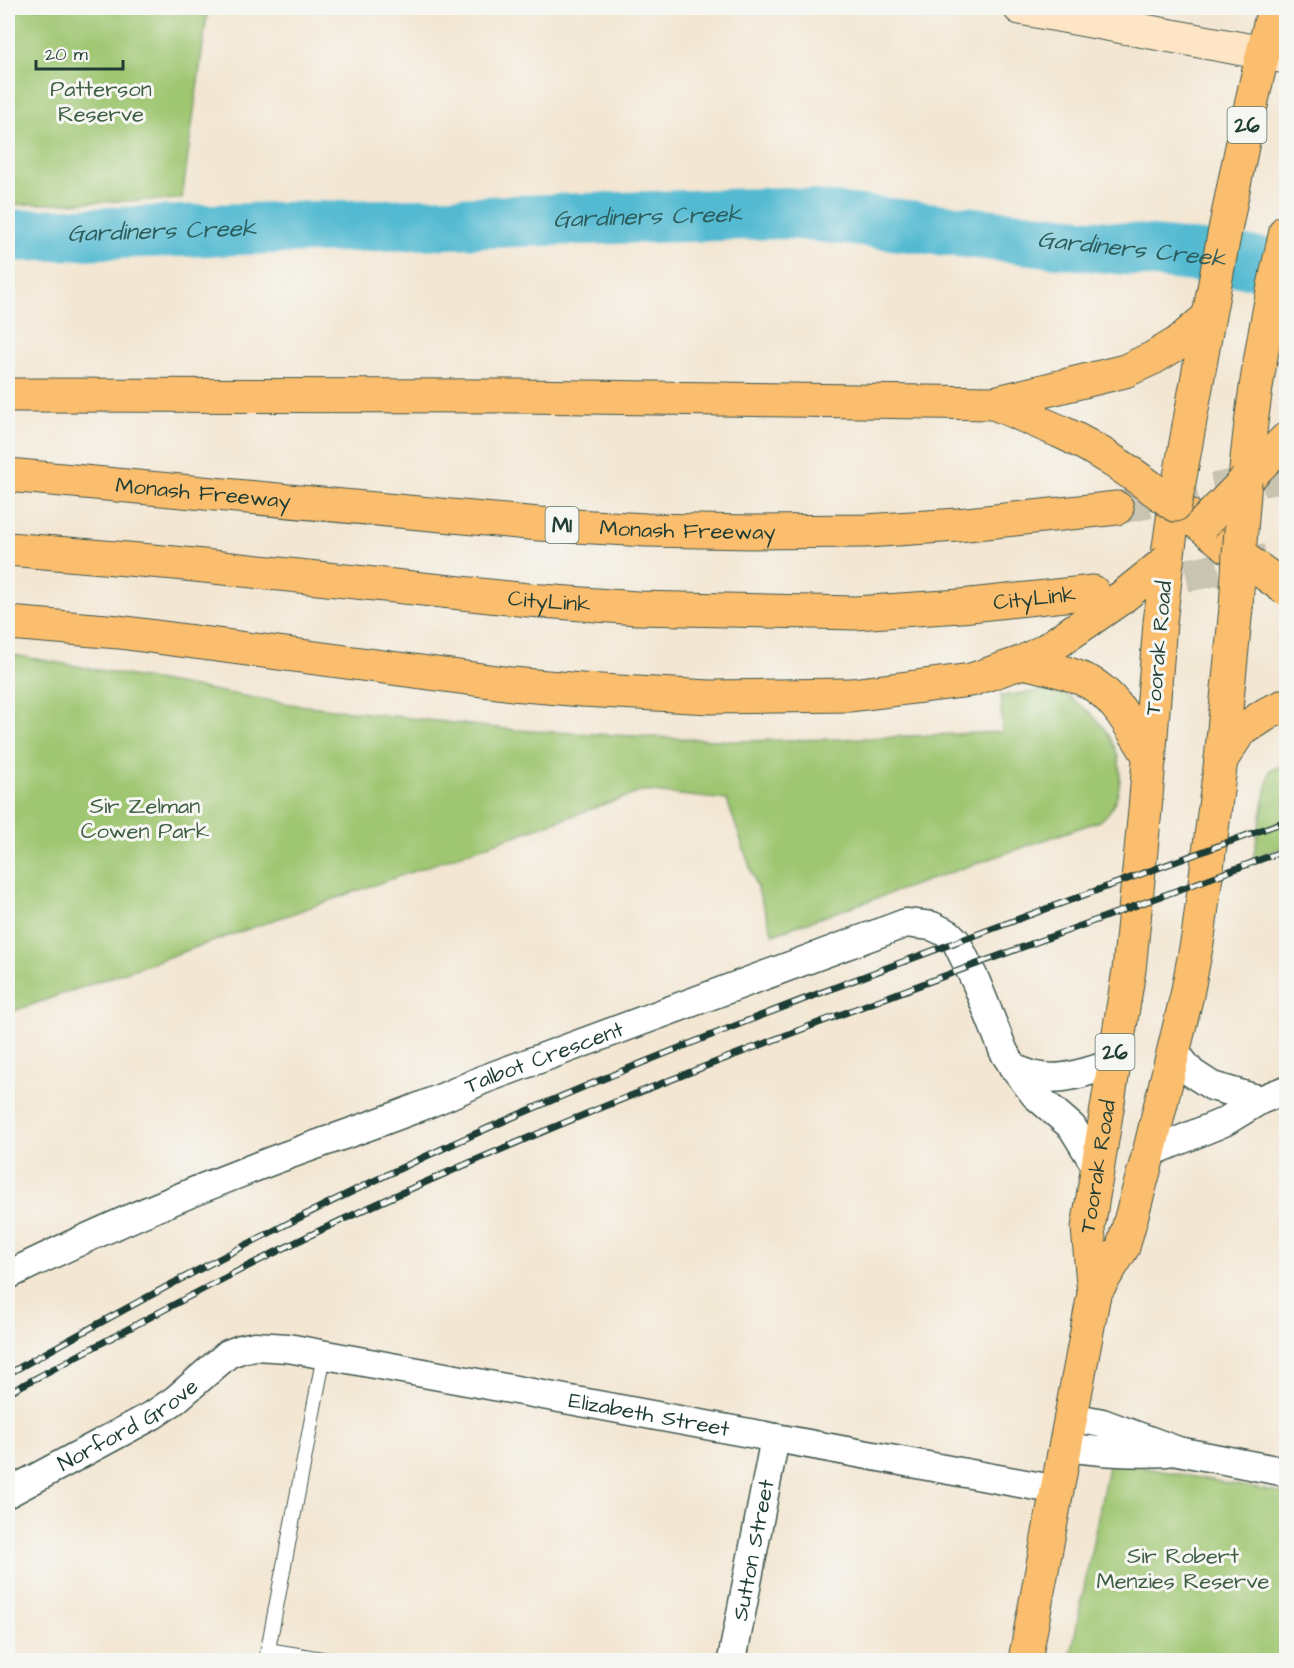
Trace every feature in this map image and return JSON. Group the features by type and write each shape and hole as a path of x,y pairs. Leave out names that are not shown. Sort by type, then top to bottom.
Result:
{"main road":[{"path":"1020,8 1275,55"},
{"name":"Toorak Road","path":"1025,1660 1094,1294 1088,1228 1128,970 1150,757 1160,623 1175,505 1232,196 1275,55 1275,8"},
{"name":"Toorak Road","path":"1094,1294 1123,1247 1174,1051 1197,937 1221,760 1252,406 1265,328 1285,250"},
{"path":"8,395 507,396 994,403 1125,371 1178,343 1208,317"},
{"path":"994,403 1085,443 1121,465 1287,589"},
{"path":"8,623 119,632 512,684 651,695 710,697 851,695 971,680 1023,662 1067,637 1167,561 1287,439"},
{"name":"Monash Freeway","path":"8,475 528,523 646,530 866,531 958,525 1117,508"},
{"name":"CityLink","path":"8,549 175,563 528,600 637,608 855,613 962,606 1093,592"},
{"path":"1023,662 1073,676 1096,687 1120,711 1150,757"},
{"path":"1221,760 1239,732 1268,713 1287,705"}],"street":[{"name":"Talbot Crescent","path":"8,1275 129,1219 272,1161 443,1098 482,1080 906,923 932,926 949,934 956,941 976,982 1004,1052 1013,1067 1035,1095 1072,1127 1096,1166"},
{"path":"1174,1051 1192,1073 1212,1086 1260,1100"},
{"path":"1013,1067 1033,1077 1057,1078 1081,1075 1114,1063"},
{"path":"1149,1153 1224,1122 1260,1100 1287,1090"},
{"name":"Elizabeth Street","path":"241,1348 268,1346 324,1355 1058,1490"},
{"name":"Norford Grove","path":"8,1493 153,1415 175,1400 217,1362 241,1348"},
{"path":"1069,1432 1097,1452 1178,1451 1287,1472"},
{"name":"Sutton Street","path":"732,1660 775,1438"}],"lane":[{"path":"324,1355 267,1655 327,1660"}],"green space":[{"name":"Patterson Reserve","path":"8,8 208,8 182,199 8,205"},
{"name":"Sir Zelman Cowen Park","path":"8,654 290,704 514,730 735,741 1002,732 1001,696 1050,692 1069,697 1087,710 1105,729 1117,752 1120,778 1113,805 1099,821 773,934 727,800 643,791 8,1013"},
{"path":"1286,764 1286,846 1253,859 1270,770"},
{"name":"Sir Robert Menzies Reserve","path":"1109,1461 1286,1494 1286,1660 1070,1660"}],"waterway":[{"name":"Gardiners Creek","path":"8,236 787,213 1286,266"}],"tunnel":[{"path":"1117,508 1286,476"},
{"path":"1138,584 1286,557"}],"railway":[{"path":"8,1374 135,1304 329,1203 527,1111 810,997 1286,821"},
{"path":"8,1393 277,1252 368,1208 481,1158 709,1065 1286,850"}]}
